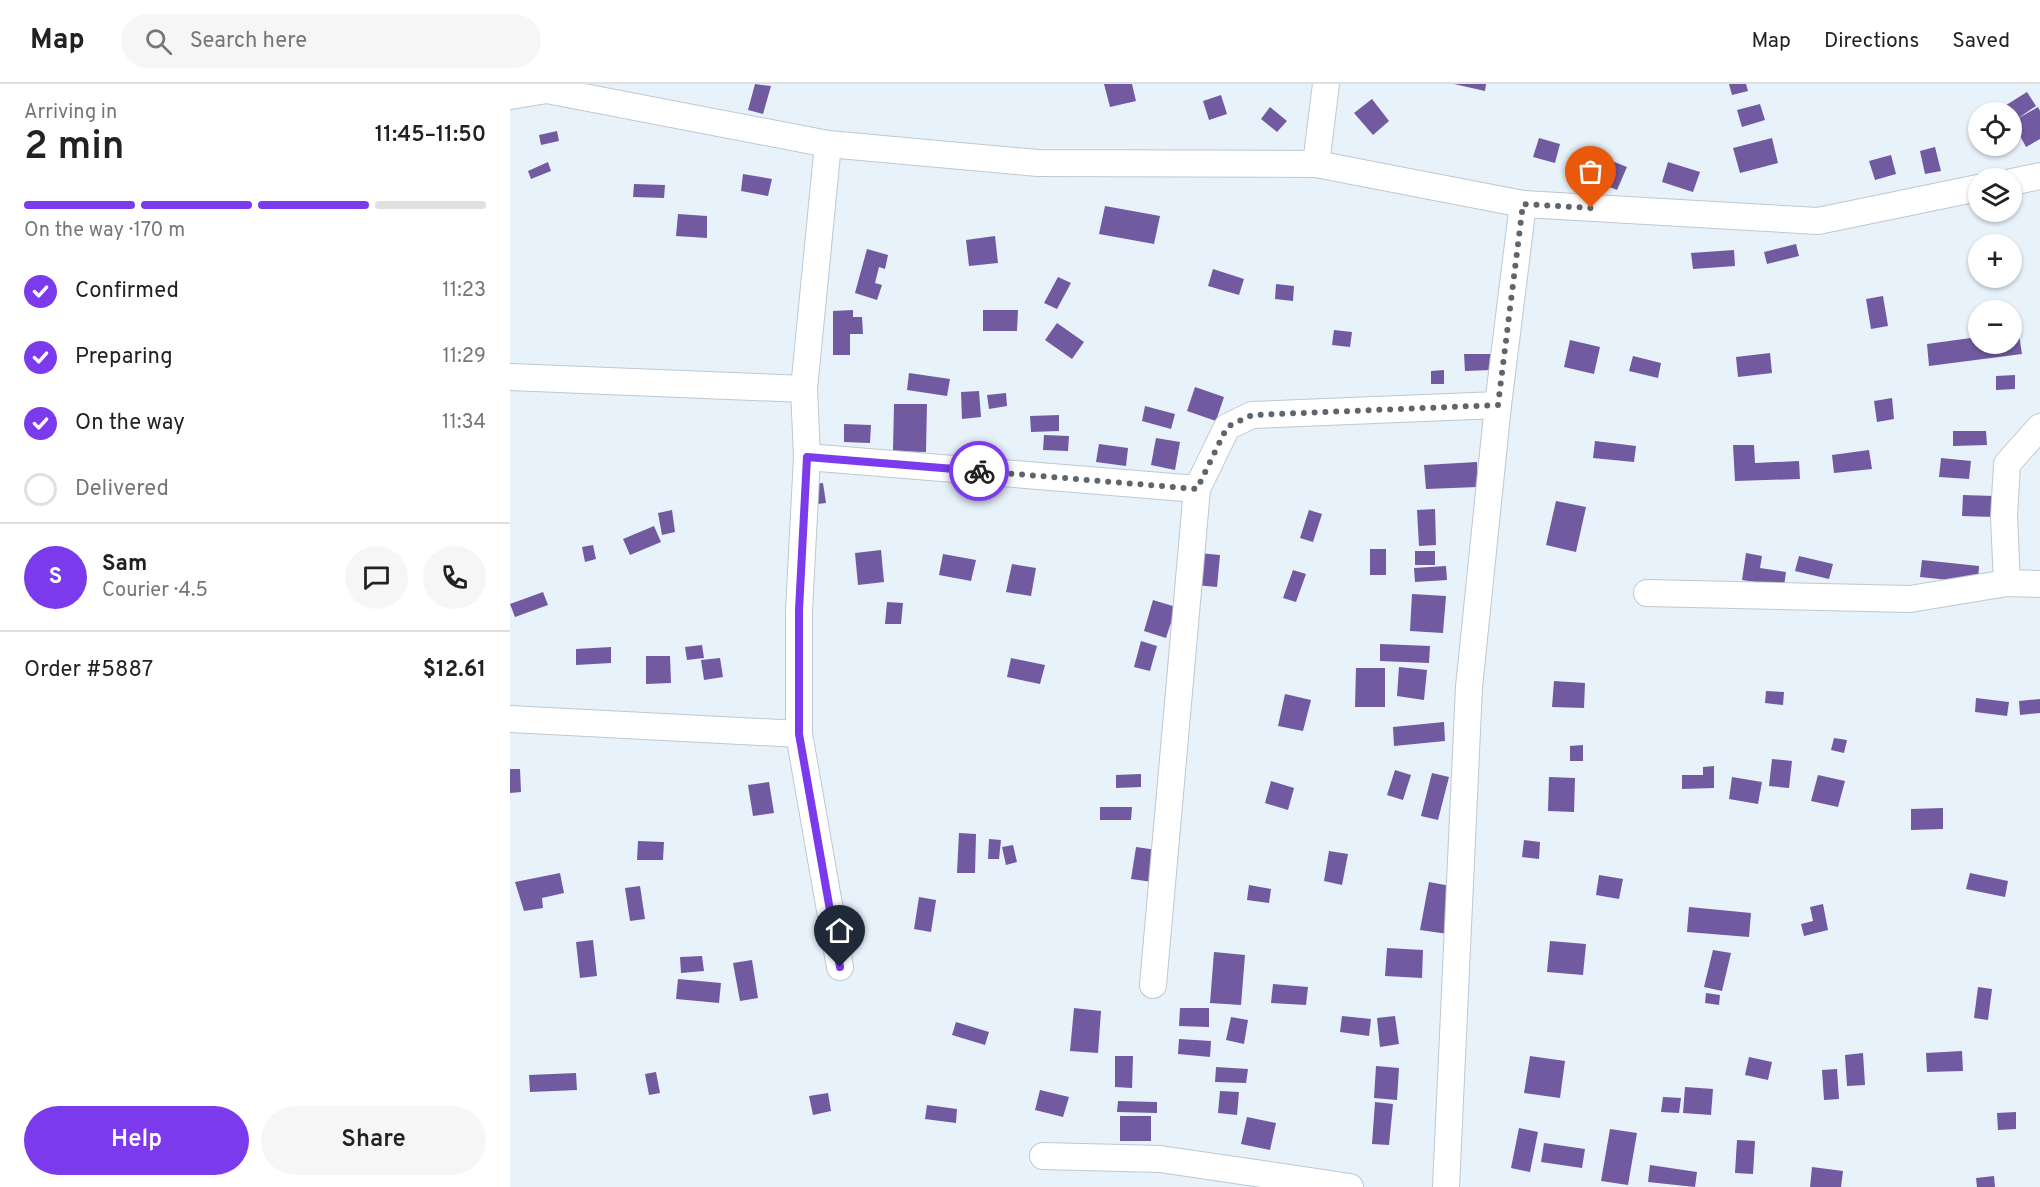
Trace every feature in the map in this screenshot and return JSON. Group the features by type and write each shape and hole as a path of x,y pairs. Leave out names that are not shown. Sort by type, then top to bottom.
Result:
{"street":[{"path":"1316,164 1326,84"},
{"path":"510,96 547,87 828,144 1038,163 1316,164 1523,204 1818,221 1968,191"},
{"path":"828,144 804,389 807,457 799,610 799,734 840,967"},
{"path":"2022,180 2040,176"},
{"path":"1446,1187 1469,687 1498,405 1523,204"},
{"path":"510,377 804,389"},
{"path":"1153,985 1197,489 1227,427 1252,415 1498,405"},
{"path":"2007,583 2004,517 2007,464 2040,427"},
{"path":"807,457 1197,489"},
{"path":"1647,593 1910,599 2007,583 2040,584"},
{"path":"510,719 799,734"},
{"path":"1043,1156 1160,1159 1350,1187"}],"building":[{"path":"755,84 771,86 763,114 748,110"},
{"path":"1104,84 1132,84 1136,101 1110,107"},
{"path":"1454,84 1486,84 1485,91"},
{"path":"1729,84 1746,84 1748,91 1732,95"},
{"path":"2027,92 2036,106 2022,116 2022,102 2011,102"},
{"path":"1221,95 1227,114 1209,120 1203,101"},
{"path":"1372,99 1389,121 1373,135 1354,113"},
{"path":"1760,104 1765,120 1742,127 1737,110"},
{"path":"1270,107 1287,121 1277,132 1261,119"},
{"path":"2038,107 2040,139 2026,147 2022,140 2022,116"},
{"path":"557,131 559,141 541,145 539,135"},
{"path":"1539,138 1560,144 1555,163 1533,157"},
{"path":"1772,138 1778,163 1740,173 1733,148"},
{"path":"1935,147 1941,171 1925,174 1920,151"},
{"path":"1891,155 1896,174 1875,180 1869,161"},
{"path":"1612,161 1627,167 1617,190 1602,184"},
{"path":"548,162 551,171 531,179 528,171"},
{"path":"1668,162 1700,172 1693,192 1662,182"},
{"path":"743,174 772,179 768,196 741,191"},
{"path":"634,184 665,185 664,198 633,197"},
{"path":"1105,206 1160,216 1154,244 1099,234"},
{"path":"678,214 707,216 707,238 676,236"},
{"path":"995,236 998,263 969,266 966,240"},
{"path":"1796,244 1799,256 1767,264 1764,252"},
{"path":"867,249 888,255 885,269 879,267 875,283 882,285 877,300 855,293"},
{"path":"1734,250 1735,266 1693,269 1691,253"},
{"path":"1213,269 1244,279 1239,295 1208,286"},
{"path":"1058,277 1071,283 1057,309 1044,303"},
{"path":"1276,284 1294,286 1293,301 1275,299"},
{"path":"1883,296 1888,326 1871,329 1866,299"},
{"path":"853,310 853,317 862,317 863,334 850,334 850,355 833,355 833,311"},
{"path":"983,310 1018,310 1017,331 983,331"},
{"path":"1057,323 1084,342 1072,359 1045,340"},
{"path":"1334,330 1352,332 1350,347 1332,345"},
{"path":"1968,338 1968,354 2022,354 1929,366 1927,344"},
{"path":"1570,340 1600,347 1594,374 1564,367"},
{"path":"1770,353 1772,373 1738,377 1736,357"},
{"path":"1464,354 1491,354 1491,370 1465,371"},
{"path":"1633,356 1661,363 1658,378 1629,371"},
{"path":"1444,370 1444,384 1431,384 1431,371"},
{"path":"909,373 950,379 947,396 907,390"},
{"path":"2015,375 2015,389 1996,390 1996,376"},
{"path":"1195,387 1224,397 1216,421 1187,411"},
{"path":"979,391 981,417 962,419 961,392"},
{"path":"1006,393 1007,406 989,409 987,395"},
{"path":"1892,398 1894,419 1877,422 1874,401"},
{"path":"894,404 927,404 926,452 893,451"},
{"path":"1145,406 1175,414 1171,429 1142,421"},
{"path":"1059,415 1059,431 1031,432 1030,416"},
{"path":"844,424 871,425 870,443 844,442"},
{"path":"1953,431 1986,431 1987,445 1953,446"},
{"path":"1044,435 1069,436 1068,451 1043,450"},
{"path":"1156,438 1180,442 1175,470 1151,465"},
{"path":"1595,441 1636,446 1634,462 1593,458"},
{"path":"1099,444 1128,448 1126,466 1096,462"},
{"path":"1733,445 1754,445 1755,463 1799,461 1800,479 1735,481"},
{"path":"1869,450 1872,469 1834,473 1832,455"},
{"path":"1941,458 1971,461 1969,479 1939,477"},
{"path":"1477,462 1478,487 1426,489 1424,465"},
{"path":"823,483 826,503 809,505 806,485"},
{"path":"1963,495 1994,496 1993,517 1962,516"},
{"path":"1556,501 1586,507 1576,552 1546,545"},
{"path":"1435,509 1436,545 1419,546 1417,510"},
{"path":"672,510 675,532 662,535 658,513"},
{"path":"1309,510 1322,514 1313,542 1300,538"},
{"path":"654,526 661,542 630,555 623,539"},
{"path":"593,545 596,559 585,562 582,547"},
{"path":"1370,549 1386,549 1386,575 1370,575"},
{"path":"881,550 884,582 858,585 855,553"},
{"path":"1415,551 1435,551 1435,565 1415,565"},
{"path":"1199,553 1220,555 1217,587 1195,585"},
{"path":"1746,553 1762,556 1760,568 1786,572 1784,586 1742,580"},
{"path":"943,554 976,560 971,581 939,575"},
{"path":"1799,556 1833,564 1829,579 1795,571"},
{"path":"1922,560 1979,566 1978,583 1920,577"},
{"path":"1012,564 1036,568 1031,596 1006,592"},
{"path":"1446,566 1447,580 1415,582 1414,568"},
{"path":"1293,570 1306,574 1296,602 1283,598"},
{"path":"543,592 548,605 515,617 510,604"},
{"path":"1412,594 1446,596 1443,633 1410,631"},
{"path":"1153,600 1176,607 1166,638 1144,631"},
{"path":"887,602 903,603 901,624 885,624"},
{"path":"1141,641 1157,646 1150,671 1134,667"},
{"path":"1380,644 1430,646 1429,663 1380,661"},
{"path":"702,645 704,658 687,660 685,647"},
{"path":"611,647 611,663 576,665 576,649"},
{"path":"646,656 670,656 671,683 646,684"},
{"path":"720,658 723,677 704,680 701,660"},
{"path":"1011,658 1045,665 1040,684 1007,677"},
{"path":"1399,667 1427,670 1424,700 1397,696"},
{"path":"1356,668 1385,668 1385,707 1355,707"},
{"path":"1554,681 1585,683 1584,708 1552,707"},
{"path":"1766,691 1784,692 1783,705 1765,703"},
{"path":"1285,694 1311,700 1303,731 1278,726"},
{"path":"1976,698 2009,702 2007,716 1975,712"},
{"path":"2040,699 2040,713 2020,715 2019,701"},
{"path":"1444,722 1445,741 1394,746 1393,727"},
{"path":"1834,738 1847,740 1844,753 1831,750"},
{"path":"1583,745 1583,761 1570,761 1570,746"},
{"path":"1772,759 1792,761 1789,788 1769,786"},
{"path":"1714,766 1714,788 1682,789 1682,775 1703,775 1703,767"},
{"path":"510,769 520,769 521,792 510,793"},
{"path":"1395,770 1411,775 1403,800 1387,795"},
{"path":"1432,773 1449,777 1438,820 1421,816"},
{"path":"1141,774 1141,787 1116,788 1116,775"},
{"path":"1818,775 1845,781 1838,807 1811,801"},
{"path":"1549,777 1575,778 1574,812 1548,811"},
{"path":"1732,777 1762,782 1758,804 1729,799"},
{"path":"1271,781 1294,788 1288,810 1265,803"},
{"path":"769,782 774,813 753,816 748,785"},
{"path":"1100,807 1132,807 1131,820 1100,820"},
{"path":"1943,808 1943,829 1911,830 1911,809"},
{"path":"959,833 976,834 975,873 957,873"},
{"path":"989,839 1001,840 999,859 988,859"},
{"path":"1524,840 1540,842 1539,859 1522,857"},
{"path":"638,841 664,842 663,860 637,860"},
{"path":"1013,845 1017,862 1006,865 1002,847"},
{"path":"1136,847 1157,850 1153,882 1131,879"},
{"path":"1329,851 1348,854 1342,885 1324,881"},
{"path":"560,873 564,893 542,898 543,908 524,911 515,882"},
{"path":"1970,873 2008,881 2005,897 1966,889"},
{"path":"1599,875 1623,879 1619,899 1596,895"},
{"path":"1429,882 1456,887 1448,934 1420,930"},
{"path":"1249,885 1271,889 1269,903 1247,900"},
{"path":"640,886 645,919 630,921 625,888"},
{"path":"919,897 936,900 931,932 914,929"},
{"path":"1823,904 1828,930 1804,936 1801,924 1813,921 1810,907"},
{"path":"1689,907 1751,913 1749,937 1687,932"},
{"path":"593,940 597,976 580,978 576,942"},
{"path":"1550,941 1586,944 1583,975 1547,972"},
{"path":"1387,948 1423,950 1422,978 1385,976"},
{"path":"1713,950 1731,953 1722,991 1704,987"},
{"path":"1214,952 1245,955 1241,1005 1210,1003"},
{"path":"702,956 704,971 681,973 680,957"},
{"path":"752,960 758,998 740,1001 733,963"},
{"path":"678,979 721,983 719,1003 676,999"},
{"path":"1273,984 1308,987 1306,1005 1271,1003"},
{"path":"1978,987 1992,989 1988,1020 1974,1018"},
{"path":"1706,993 1720,995 1719,1005 1705,1003"},
{"path":"1074,1008 1101,1011 1098,1053 1070,1051"},
{"path":"1180,1008 1209,1008 1209,1027 1179,1026"},
{"path":"1342,1016 1371,1019 1369,1036 1340,1032"},
{"path":"1395,1016 1399,1044 1380,1047 1377,1018"},
{"path":"1231,1017 1248,1020 1244,1044 1226,1040"},
{"path":"956,1022 989,1032 985,1045 952,1035"},
{"path":"1179,1039 1211,1041 1210,1057 1178,1054"},
{"path":"1962,1051 1963,1071 1927,1072 1926,1053"},
{"path":"1863,1053 1865,1085 1847,1086 1845,1055"},
{"path":"1115,1056 1133,1056 1132,1088 1115,1087"},
{"path":"1530,1056 1565,1061 1560,1098 1524,1093"},
{"path":"1749,1057 1772,1062 1768,1080 1745,1075"},
{"path":"1376,1066 1399,1068 1397,1100 1374,1098"},
{"path":"1216,1067 1248,1069 1246,1083 1215,1082"},
{"path":"1837,1069 1839,1099 1824,1100 1822,1070"},
{"path":"656,1072 660,1093 649,1095 645,1074"},
{"path":"576,1073 577,1090 530,1092 529,1075"},
{"path":"1685,1087 1713,1089 1711,1115 1683,1113"},
{"path":"1040,1090 1069,1097 1063,1117 1035,1110"},
{"path":"1220,1091 1239,1092 1237,1115 1218,1113"},
{"path":"828,1093 831,1111 813,1115 809,1096"},
{"path":"1663,1097 1681,1098 1679,1113 1661,1112"},
{"path":"1118,1101 1157,1102 1157,1113 1117,1112"},
{"path":"1375,1102 1393,1104 1389,1145 1372,1144"},
{"path":"927,1105 957,1109 956,1123 925,1119"},
{"path":"2016,1112 2016,1129 1998,1130 1997,1113"},
{"path":"1120,1116 1151,1116 1151,1141 1120,1141"},
{"path":"1247,1117 1276,1123 1270,1150 1241,1144"},
{"path":"1519,1128 1538,1132 1530,1172 1511,1168"},
{"path":"1610,1129 1637,1133 1628,1185 1601,1181"},
{"path":"1737,1140 1755,1141 1753,1174 1735,1173"},
{"path":"1544,1143 1585,1149 1582,1168 1541,1162"},
{"path":"1650,1165 1697,1172 1695,1187 1648,1182"},
{"path":"1812,1167 1843,1171 1841,1187 1810,1187"},
{"path":"1994,1176 1995,1187 1977,1187 1976,1178"}],"way so far":[{"path":"979,471 1197,489 1227,427 1252,415 1498,405 1523,204 1591,208"}],"route":[{"path":"840,967 799,734 799,610 807,457 979,471"}]}
